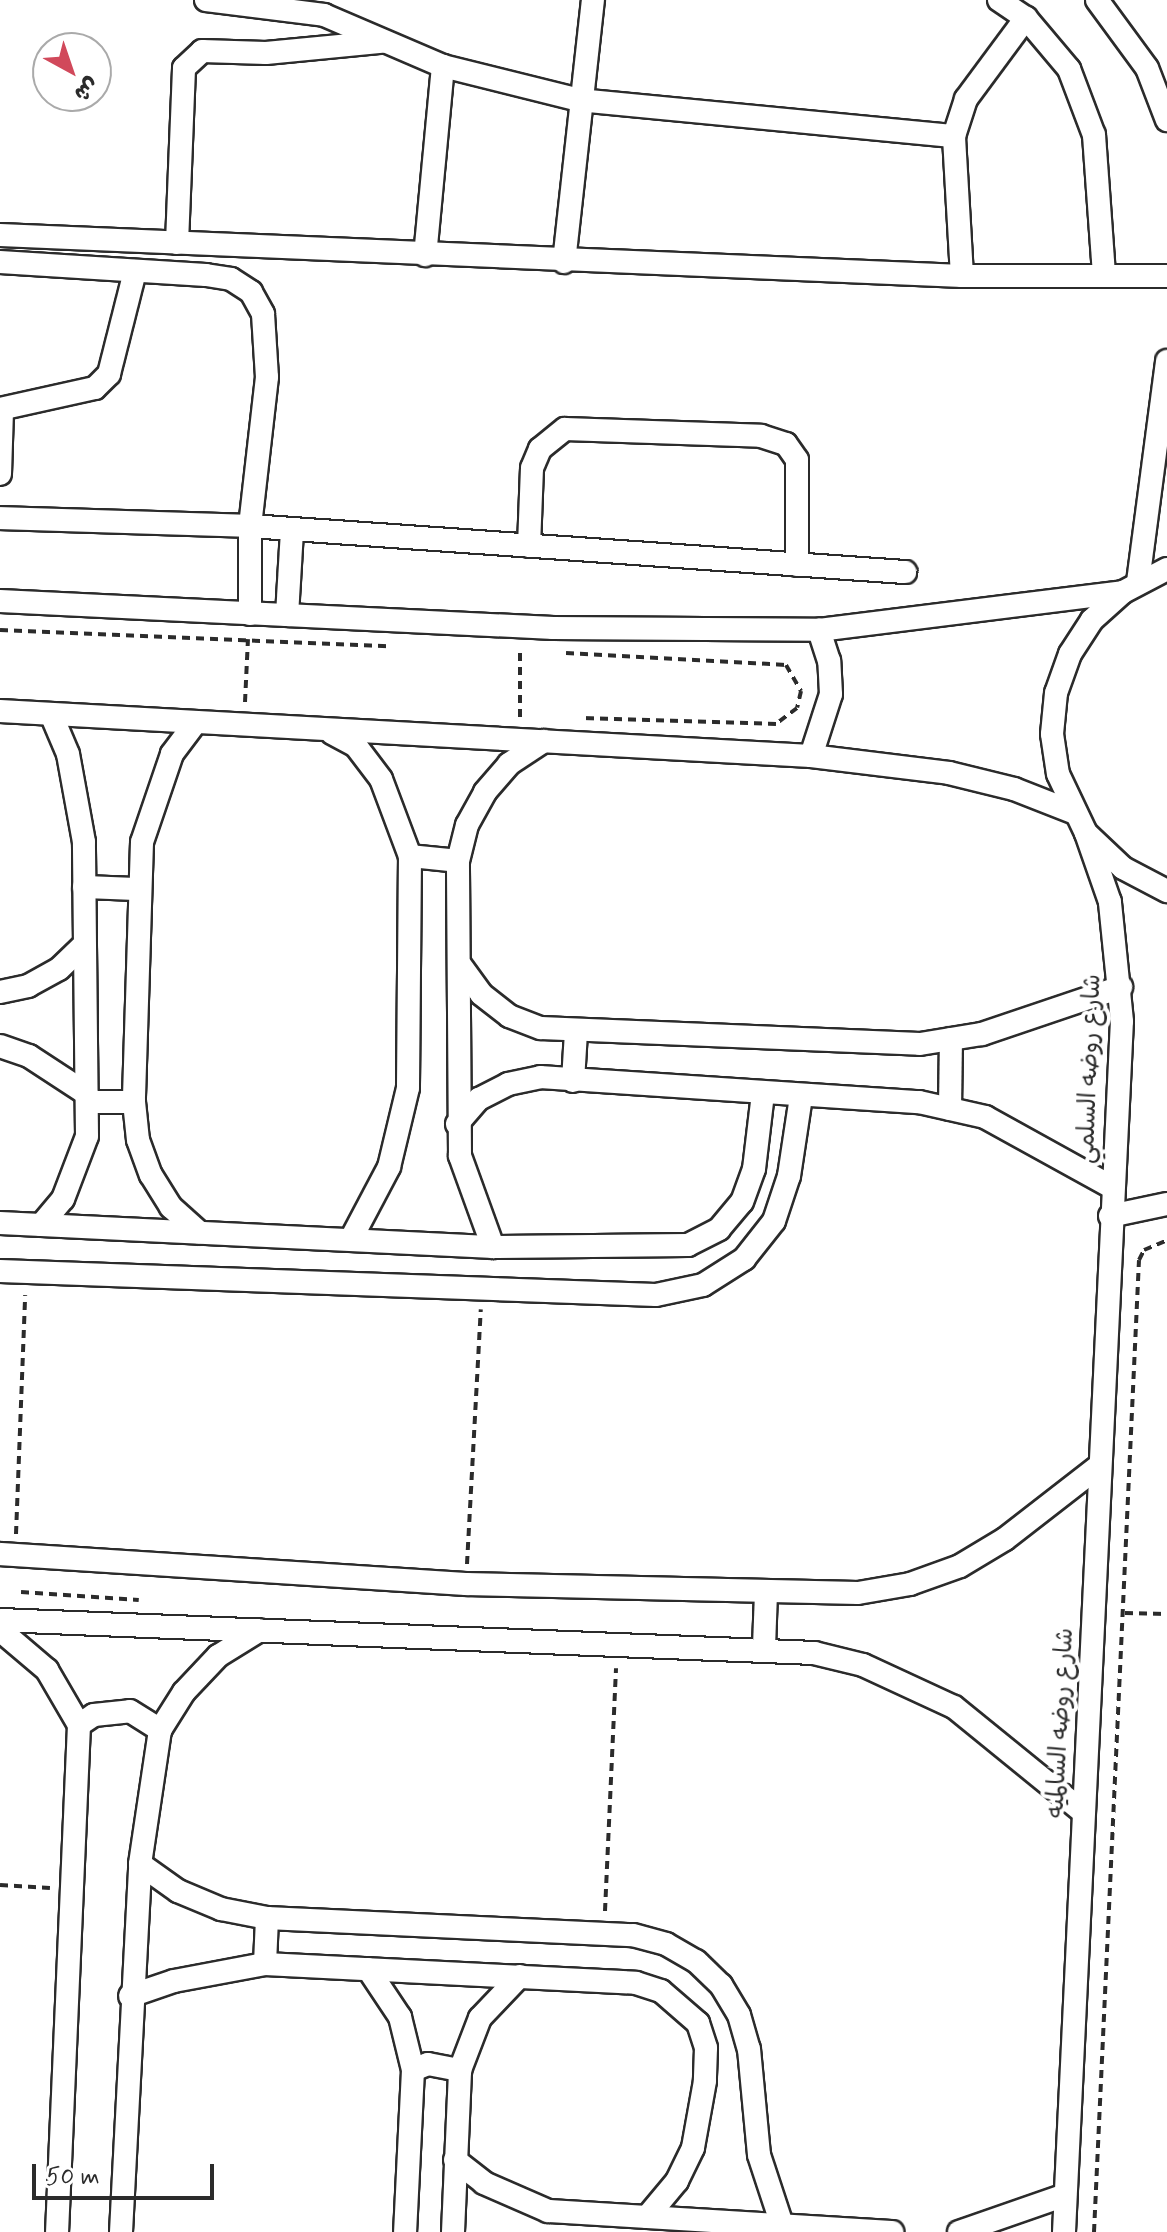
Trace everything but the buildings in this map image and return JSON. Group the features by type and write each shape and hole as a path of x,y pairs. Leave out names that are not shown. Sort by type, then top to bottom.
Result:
{"street":[{"path":"206,0 324,15 443,66 579,100 954,136"},
{"path":"564,262 579,100 593,0"},
{"path":"999,0 1026,18 1069,69 1094,135 1104,276"},
{"path":"1097,0 1147,68 1167,120"},
{"path":"962,276 954,136 966,99 1026,18"},
{"path":"177,243 184,68 202,51 266,53 387,42"},
{"path":"425,255 443,66"},
{"path":"0,235 564,262 962,276 1167,276"},
{"path":"0,262 231,279 251,292 263,314 267,377 250,526 250,614"},
{"path":"0,474 1,410 95,388 109,374 135,271"},
{"path":"1167,361 1166,390 1130,587 1077,643 1056,693 1052,734 1058,774 1073,812 1086,833 1123,868 1167,891"},
{"path":"529,546 532,468 540,449 565,429 761,436 786,444 799,469 797,565"},
{"path":"0,518 250,526 905,572"},
{"path":"287,615 292,530"},
{"path":"0,601 520,626 819,630 1130,587 1167,569"},
{"path":"811,756 831,694 829,661 819,630"},
{"path":"0,711 811,756 949,773 1014,789 1073,812"},
{"path":"41,1225 63,1199 78,1169 87,1136 84,887 79,797 51,714"},
{"path":"196,722 172,754 153,797 137,889 134,1102 138,1140 151,1175 171,1207 199,1232"},
{"path":"324,729 356,746 381,779 410,856 406,1101 389,1167 351,1239"},
{"path":"493,1247 467,1188 457,1124 461,966 458,861 479,803 509,764 539,741 572,742"},
{"name":"شارع روضه السلمي","path":"1086,833 1110,902 1121,987 1110,1216"},
{"path":"410,856 458,861"},
{"path":"84,887 137,889"},
{"path":"0,992 28,986 59,969 84,945"},
{"path":"461,966 481,994 509,1016 541,1028 576,1032 920,1044 982,1034 1121,987"},
{"path":"573,1081 576,1032"},
{"path":"950,1109 951,1039"},
{"path":"0,1046 29,1056 87,1098 134,1102"},
{"path":"457,1124 479,1099 508,1084 540,1077 801,1097 919,1102 985,1117 1112,1187"},
{"path":"0,1223 493,1247 688,1245 719,1229 742,1202 754,1169 763,1094"},
{"path":"0,1271 656,1295 703,1285 744,1259 774,1221 789,1176 801,1097"},
{"path":"1110,1216 1167,1204"},
{"name":"شارع روضه السالميه","path":"1064,2232 1110,1216"},
{"path":"13,1555 466,1584 858,1593 910,1584 960,1566 1005,1539 1099,1466"},
{"path":"764,1647 766,1592"},
{"path":"6,1623 764,1647 851,1662 910,1683 964,1714 1083,1812"},
{"path":"6,1623 47,1670 79,1725 57,2232"},
{"path":"121,2232 130,1996 140,1864 160,1730 184,1692 218,1656 260,1630"},
{"path":"79,1725 103,1712 130,1711 160,1730"},
{"path":"140,1864 178,1891 221,1909 267,1918 604,1934 666,1944 696,1961 721,1985 739,2015 749,2049 753,2123 782,2225"},
{"path":"265,1964 267,1918"},
{"path":"130,1996 189,1977 265,1964 636,1983 680,2002 698,2023 706,2048 705,2081 693,2148 677,2181 647,2217"},
{"path":"368,1969 400,2017 413,2070 405,2232"},
{"path":"453,2232 460,2070 480,2018 520,1976"},
{"path":"413,2070 436,2064 460,2070"},
{"path":"455,2160 516,2200 583,2224 647,2217 892,2232"},
{"path":"959,2232 1065,2195"}],"path":[{"path":"244,724 250,614"},
{"path":"520,626 520,740"},
{"path":"0,630 392,646"},
{"path":"504,650 536,652"},
{"path":"551,653 786,665 799,681 800,700 792,715 776,724"},
{"path":"1094,2232 1140,1254 1167,1240"},
{"path":"6,1623 13,1555 26,1273"},
{"path":"466,1584 482,1287"},
{"path":"1092,1613 1167,1614"},
{"path":"604,1934 617,1642"},
{"path":"0,1885 72,1890"}]}
